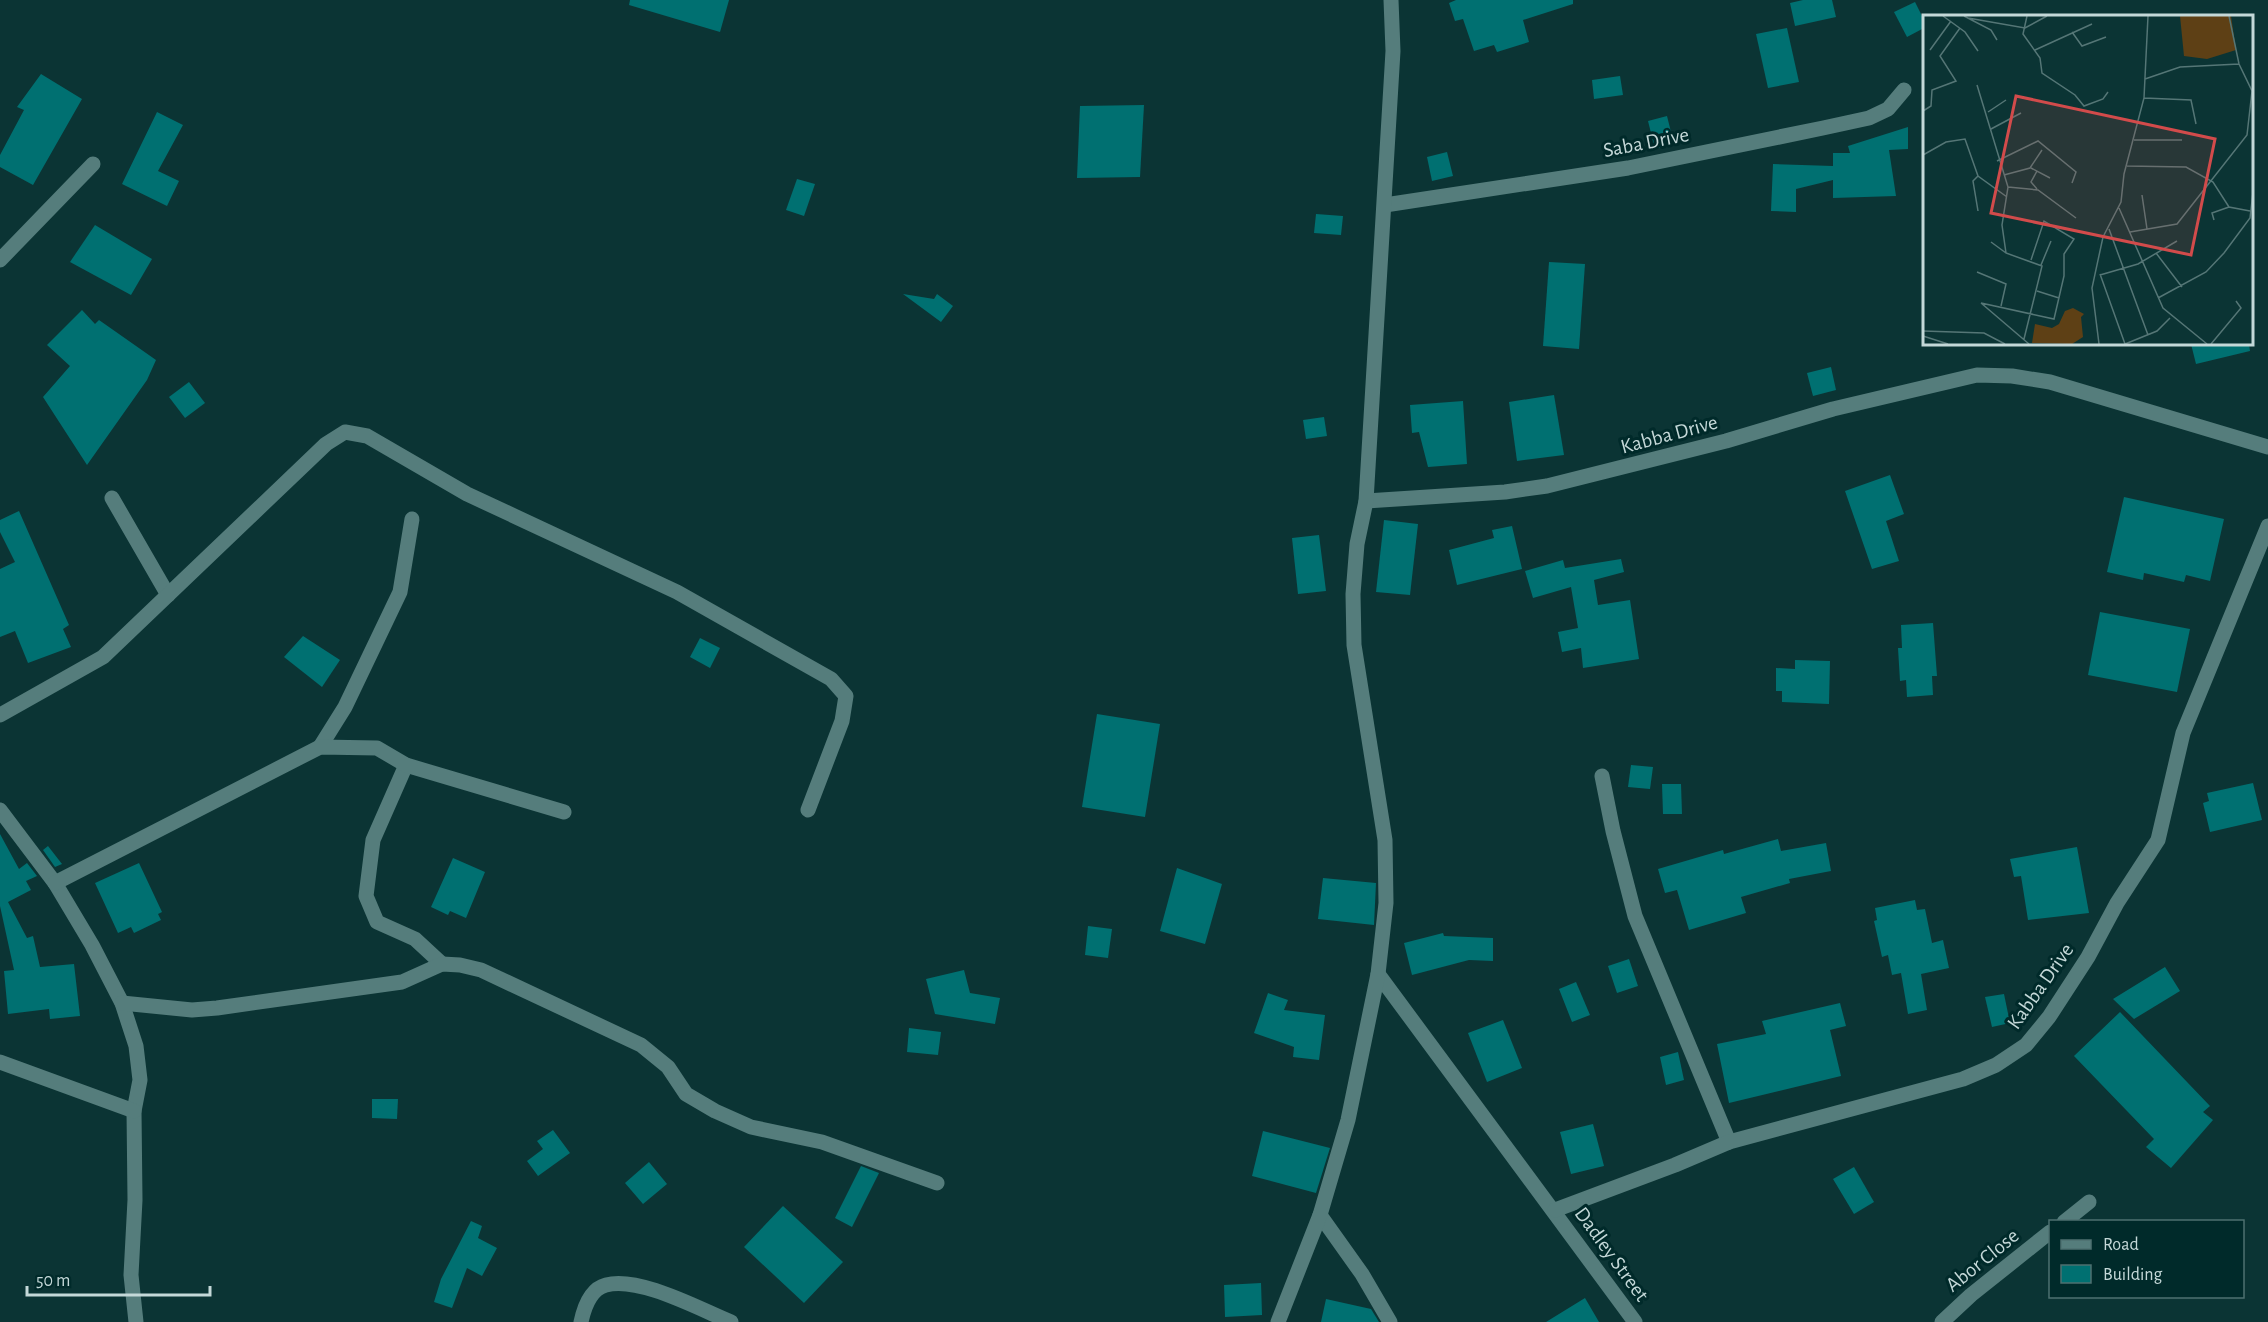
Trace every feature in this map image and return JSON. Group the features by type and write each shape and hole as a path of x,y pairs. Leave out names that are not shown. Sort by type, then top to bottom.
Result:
{"street":[{"path":"1278,1322 1320,1215 1348,1120 1378,974 1386,903 1385,840 1353,645 1353,594 1357,544 1366,501 1385,205 1393,51 1391,0"},
{"name":"Saba Drive","path":"1385,205 1628,168 1834,126 1869,118 1888,109 1904,90"},
{"path":"0,260 93,164"},
{"name":"Kabba Drive","path":"1366,501 1505,492 1567,482 1726,441 1833,409 1977,375 2012,376 2050,382 2268,447"},
{"path":"0,715 103,657 326,444 345,432 368,436 467,494 677,592 831,679 846,696 842,721 808,810"},
{"path":"112,498 168,595"},
{"path":"320,747 345,707 400,592 412,519"},
{"name":"Kabba Drive","path":"1555,1210 1666,1169 1729,1142 1963,1079 1996,1065 2026,1045 2068,987 2158,840 2183,734 2268,526"},
{"path":"55,883 320,747 377,748 406,765 564,812"},
{"path":"406,765 373,840 366,896 377,922 416,939 442,964"},
{"path":"1602,776 1613,831 1635,916 1729,1142"},
{"path":"0,810 55,883 92,945 122,1003 136,1046 140,1080 134,1111 135,1200 131,1275 136,1322"},
{"path":"122,1003 192,1010 217,1008 402,982 442,964 460,965 481,970 641,1045 668,1066 686,1094 751,1127 822,1142 938,1183"},
{"name":"Dadley Street","path":"1378,974 1555,1210 1635,1322"},
{"path":"0,1062 134,1111"},
{"path":"2065,1220 2089,1202"},
{"path":"1320,1215 1362,1274 1390,1322"},
{"name":"Abor Close","path":"1942,1322 1971,1295 2049,1233"},
{"path":"581,1322 592,1294 604,1285 626,1283 649,1289 731,1322"}],"building":[{"path":"630,0 729,0 720,32 629,5"},
{"path":"1456,0 1573,0 1573,4 1523,20 1529,42 1497,52 1494,45 1474,51 1463,19 1455,21 1449,3"},
{"path":"1803,0 1832,0 1836,17 1795,26 1790,3"},
{"path":"1915,2 1923,18 1923,29 1907,37 1894,12"},
{"path":"1787,28 1799,82 1768,88 1756,34"},
{"path":"41,74 82,99 33,185 0,167 0,155 24,110 17,107"},
{"path":"1620,76 1623,95 1594,99 1592,80"},
{"path":"1144,105 1140,177 1077,178 1080,106"},
{"path":"157,112 183,125 158,171 179,181 167,206 122,184"},
{"path":"1667,116 1674,144 1655,149 1648,121"},
{"path":"1908,127 1908,149 1889,150 1896,196 1833,198 1833,180 1796,189 1796,212 1771,211 1773,164 1833,166 1833,153 1850,153 1848,146"},
{"path":"1447,152 1453,176 1432,181 1427,157"},
{"path":"797,179 815,184 804,216 786,210"},
{"path":"1316,214 1343,216 1341,235 1314,233"},
{"path":"95,225 152,259 131,295 70,262"},
{"path":"1549,262 1585,264 1579,349 1543,346"},
{"path":"903,294 934,299 937,294 953,306 941,322"},
{"path":"82,310 95,324 99,320 156,360 147,380 87,465 43,397 70,366 47,345"},
{"path":"2191,345 2249,345 2250,351 2196,364"},
{"path":"1831,367 1836,390 1813,396 1807,373"},
{"path":"189,382 205,403 185,418 169,397"},
{"path":"1554,395 1564,455 1517,461 1509,402"},
{"path":"1463,401 1467,464 1428,467 1419,432 1412,433 1410,405"},
{"path":"1324,417 1327,436 1306,439 1303,420"},
{"path":"1890,475 1904,514 1886,521 1899,561 1872,569 1845,491"},
{"path":"2124,497 2224,519 2210,581 2186,575 2184,582 2144,573 2143,580 2107,572"},
{"path":"19,511 69,625 63,629 71,647 28,663 15,631 0,637 0,569 15,562 0,532 0,520"},
{"path":"1384,520 1418,524 1410,595 1376,592"},
{"path":"1512,526 1522,569 1457,585 1449,550 1494,538 1492,530"},
{"path":"1319,535 1326,591 1298,594 1292,538"},
{"path":"1621,559 1624,572 1594,580 1598,605 1630,600 1639,659 1583,668 1581,648 1562,652 1558,632 1578,628 1571,587 1533,598 1525,571 1563,560 1565,568"},
{"path":"2100,612 2190,629 2177,692 2088,675"},
{"path":"1933,623 1937,676 1932,676 1933,695 1907,697 1906,680 1900,681 1898,648 1902,648 1901,625"},
{"path":"303,636 340,660 322,687 284,657"},
{"path":"700,638 720,648 710,668 690,657"},
{"path":"1795,660 1830,661 1829,704 1782,702 1782,691 1776,691 1776,668 1795,669"},
{"path":"1097,714 1160,724 1145,817 1082,807"},
{"path":"1631,765 1653,767 1650,789 1628,787"},
{"path":"2253,783 2262,820 2210,832 2203,803 2209,801 2207,793"},
{"path":"1662,784 1681,784 1682,814 1663,814"},
{"path":"0,834 19,869 27,863 37,876 26,881 31,890 8,902 27,938 33,936 40,967 74,964 80,1016 50,1019 49,1009 8,1014 4,971 14,970 0,906"},
{"path":"1778,839 1781,851 1826,843 1831,871 1789,879 1790,883 1741,897 1746,913 1689,930 1677,890 1665,893 1658,869 1723,850 1724,854"},
{"path":"48,846 62,864 55,867 43,850"},
{"path":"2077,847 2089,913 2028,920 2021,876 2014,877 2010,859"},
{"path":"453,858 485,872 466,918 450,911 448,915 431,907"},
{"path":"139,863 162,912 158,914 161,920 134,933 131,927 118,933 95,883"},
{"path":"1177,868 1222,884 1205,944 1160,931"},
{"path":"1323,878 1376,883 1374,925 1318,919"},
{"path":"1915,900 1917,910 1925,909 1932,943 1943,940 1949,968 1921,974 1927,1010 1908,1014 1901,973 1892,975 1888,955 1882,957 1874,921 1877,920 1875,908"},
{"path":"1088,926 1112,929 1108,958 1085,955"},
{"path":"1443,933 1444,936 1493,938 1493,961 1469,960 1412,975 1404,943"},
{"path":"1629,959 1638,986 1617,993 1608,966"},
{"path":"2165,967 2180,991 2134,1019 2113,999"},
{"path":"964,970 970,993 1000,998 995,1024 935,1014 926,979"},
{"path":"1576,982 1590,1015 1572,1022 1559,989"},
{"path":"1268,993 1288,1000 1284,1010 1325,1015 1319,1060 1293,1057 1294,1047 1254,1033"},
{"path":"2004,994 2010,1023 1992,1027 1985,997"},
{"path":"1840,1003 1846,1026 1830,1030 1841,1076 1729,1103 1717,1044 1766,1034 1762,1021"},
{"path":"2120,1012 2210,1106 2203,1112 2213,1120 2171,1168 2146,1147 2154,1139 2074,1056"},
{"path":"1503,1020 1522,1068 1487,1082 1468,1033"},
{"path":"909,1028 941,1032 938,1055 907,1052"},
{"path":"1678,1052 1684,1080 1666,1085 1660,1057"},
{"path":"372,1099 398,1099 397,1119 372,1118"},
{"path":"1593,1124 1604,1166 1571,1174 1560,1132"},
{"path":"553,1130 570,1153 538,1176 527,1161 543,1149 537,1141"},
{"path":"1263,1131 1330,1148 1316,1193 1252,1176"},
{"path":"649,1162 667,1184 643,1204 625,1183"},
{"path":"861,1166 879,1173 852,1227 835,1218"},
{"path":"1854,1167 1874,1202 1854,1214 1833,1179"},
{"path":"783,1206 843,1262 804,1303 744,1247"},
{"path":"471,1221 482,1226 478,1238 497,1248 482,1276 467,1268 452,1308 434,1302 441,1279"},
{"path":"1261,1283 1262,1315 1225,1317 1224,1285"},
{"path":"1585,1298 1599,1322 1546,1322"},
{"path":"1326,1299 1371,1309 1379,1322 1321,1322"}]}
